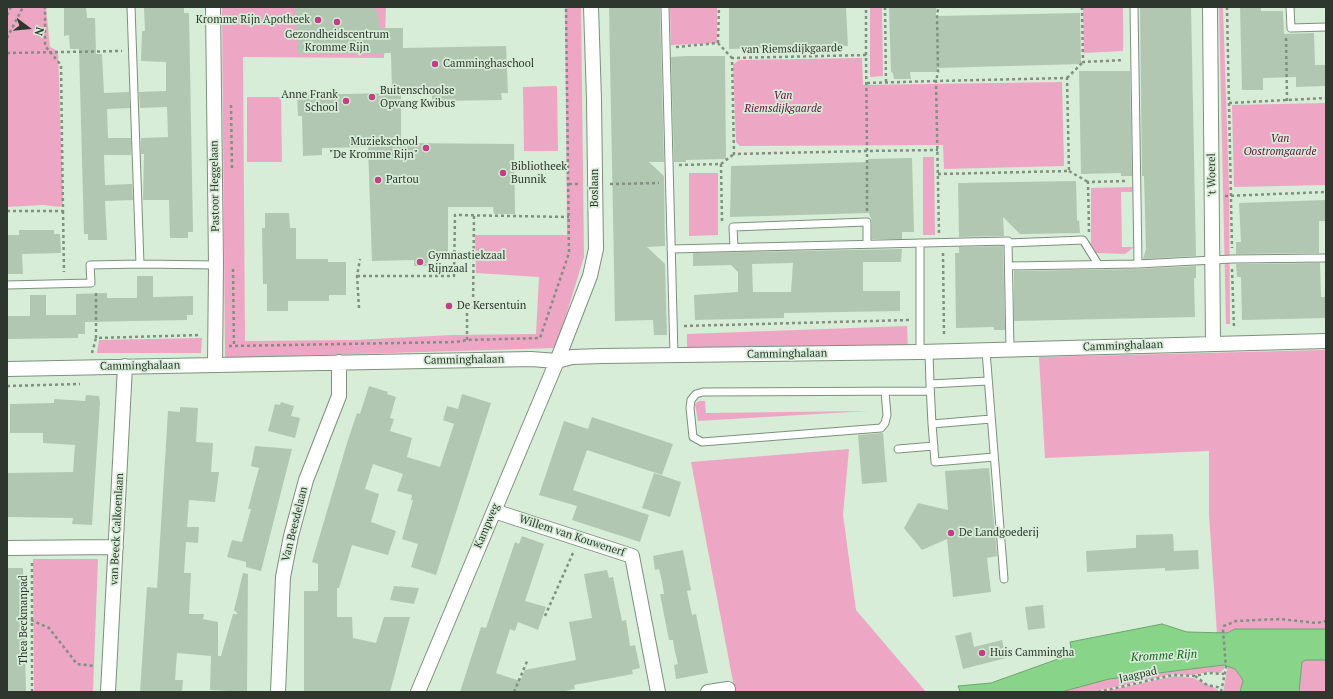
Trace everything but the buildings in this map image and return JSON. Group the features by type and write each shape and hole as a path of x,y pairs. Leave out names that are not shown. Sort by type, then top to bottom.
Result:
{"street":[{"name":"Pastoor Heggelaan","path":"213,7 216,264 215,365"},
{"name":"Boslaan","path":"557,361 592,269 596,249 591,7"},
{"name":"'t Woerel","path":"1210,7 1214,260 1213,343"},
{"name":"Camminghalaan","path":"7,369 531,359 557,361 572,357 986,351 1213,343 1326,341"},
{"name":"Kampweg","path":"418,692 557,361"},
{"name":"Van Beesdelaan","path":"278,692 283,577 291,536 306,480 339,396 339,362"},
{"name":"van Beeck Calkoenlaan","path":"108,692 125,366"},
{"name":"Willem van Kouwenerf","path":"494,511 632,556 658,692"},
{"path":"7,548 116,546"},
{"path":"708,692 728,689"}],"lane":[{"path":"131,7 140,264"},
{"path":"665,7 674,355"},
{"path":"1134,7 1138,264"},
{"path":"1290,7 1291,28 1326,27"},
{"path":"734,248 733,227 867,222 867,244"},
{"path":"671,248 734,248 1008,241 1008,243 1083,240 1098,264"},
{"path":"920,243 920,320 930,388 935,462 994,457"},
{"path":"1008,243 1010,350"},
{"path":"1009,266 1138,264 1232,258 1326,258"},
{"path":"7,285 91,283 90,265 216,264"},
{"path":"986,351 1004,579"},
{"path":"885,392 887,415 886,423 881,428 702,442 693,437 690,400 696,394 703,392 885,392 988,381"},
{"path":"932,424 991,419"},
{"path":"898,449 934,446"}],"path":[{"path":"7,15 11,7"},
{"path":"7,38 23,7"},
{"path":"45,7 45,46 62,65 64,284"},
{"path":"357,276 454,276 455,215 569,217 566,7"},
{"path":"719,7 718,43 732,58"},
{"path":"866,7 867,222"},
{"path":"885,7 886,82"},
{"path":"939,7 937,13 938,72 936,81 944,336"},
{"path":"1069,171 1068,78 1083,62 1082,7"},
{"path":"1227,7 1234,332"},
{"path":"1287,101 1286,32 1291,28"},
{"path":"666,48 718,43"},
{"path":"7,53 53,54 132,51"},
{"name":"van Riemsdijkgaarde","path":"734,154 732,58 866,55"},
{"path":"1083,62 1135,60"},
{"path":"867,83 1068,78"},
{"path":"1211,103 1287,101 1326,98"},
{"path":"669,165 721,164 734,154 938,150"},
{"path":"721,164 722,228 733,227"},
{"path":"938,174 1069,171 1088,182 1136,180"},
{"path":"1083,240 1089,234 1088,182"},
{"path":"569,184 669,183"},
{"path":"1213,196 1326,192"},
{"path":"7,211 63,211"},
{"path":"473,309 474,216"},
{"name":"Camminghalaan","path":"216,346 456,342 467,340 540,338 569,253 569,217"},
{"path":"359,308 357,276 360,259"},
{"path":"91,283 96,289 96,338 203,335 216,346"},
{"path":"467,309 467,340"},
{"path":"674,326 920,320"},
{"path":"7,386 87,384"},
{"path":"545,616 579,538"},
{"name":"Thea Beckmanpad","path":"32,547 32,692"},
{"path":"1221,692 1226,668 1224,626 1236,621 1280,619 1318,623 1326,621"},
{"path":"31,620 49,628 77,664 96,666"},
{"path":"514,692 528,659"},
{"name":"Jaagpad","path":"1098,692 1174,675 1195,676 1208,673 1224,674"},
{"path":"1195,676 1207,685 1222,688"}],"green space":[{"path":"7,7 46,7 50,47 58,51 63,202 60,207 43,205 7,207"},
{"path":"222,7 423,7 386,8 384,58 243,57 245,341 354,340 452,335 536,334 539,277 476,273 475,235 567,235 565,7 581,7 584,257 556,348 225,358"},
{"path":"670,7 717,7 717,43 671,45"},
{"path":"870,7 882,7 883,76 870,77"},
{"path":"1083,7 1123,7 1123,51 1084,53"},
{"path":"1219,7 1223,7 1229,188 1230,324 1226,324"},
{"name":"Van Riemsdijkgaarde","path":"862,58 863,85 1062,82 1064,166 944,169 943,145 740,146 736,142 733,65 739,60"},
{"path":"557,86 558,151 524,151 523,87"},
{"path":"247,97 281,97 282,162 247,162"},
{"name":"Van Oostromgaarde","path":"1326,103 1326,185 1234,187 1232,105"},
{"path":"923,157 934,157 935,235 923,235"},
{"path":"689,173 718,173 718,235 689,236"},
{"path":"1133,187 1132,192 1121,192 1122,247 1134,247 1125,254 1096,253 1091,248 1091,188"},
{"path":"907,326 908,349 687,356 687,334"},
{"path":"202,338 201,353 97,353 99,340"},
{"path":"1326,350 1326,629 1235,629 1227,633 1217,634 1209,514 1209,451 1045,458 1039,357"},
{"path":"699,401 705,401 706,413 868,411 698,421 695,404"},
{"path":"849,449 843,515 856,610 926,692 735,692 691,462"},
{"path":"33,559 98,559 93,692 34,692"},
{"path":"1306,660 1326,660 1326,692 1299,692 1302,662"},
{"path":"1224,665 1224,669 1220,673 1208,672 1192,675 1173,674 1092,692 1061,692 1109,679"},
{"path":"1228,665 1235,669 1243,681 1240,692 1223,692"},
{"path":"1175,676 1193,678 1217,689 1219,692 1101,692"}],"water":[{"name":"Kromme Rijn","path":"1162,624 1187,632 1227,633 1235,629 1326,629 1326,660 1306,660 1302,662 1299,692 1240,692 1243,681 1241,677 1235,669 1224,665 1109,679 1061,692 957,692 960,691 958,686 991,683 1072,654 1070,642"}],"place":[{"name":"Kromme Rijn Apotheek","path":"318,20"},
{"name":"Gezondheidscentrum Kromme Rijn","path":"337,22"},
{"name":"Camminghaschool","path":"435,64"},
{"name":"Buitenschoolse Opvang Kwibus","path":"372,97"},
{"name":"Anne Frank School","path":"346,101"},
{"name":"Muziekschool \"De Kromme Rijn\"","path":"426,148"},
{"name":"Bibliotheek Bunnik","path":"503,173"},
{"name":"Partou","path":"378,180"},
{"name":"Gymnastiekzaal Rijnzaal","path":"420,262"},
{"name":"De Kersentuin","path":"449,306"},
{"name":"De Landgoederij","path":"951,533"},
{"name":"Huis Cammingha","path":"982,653"}]}
